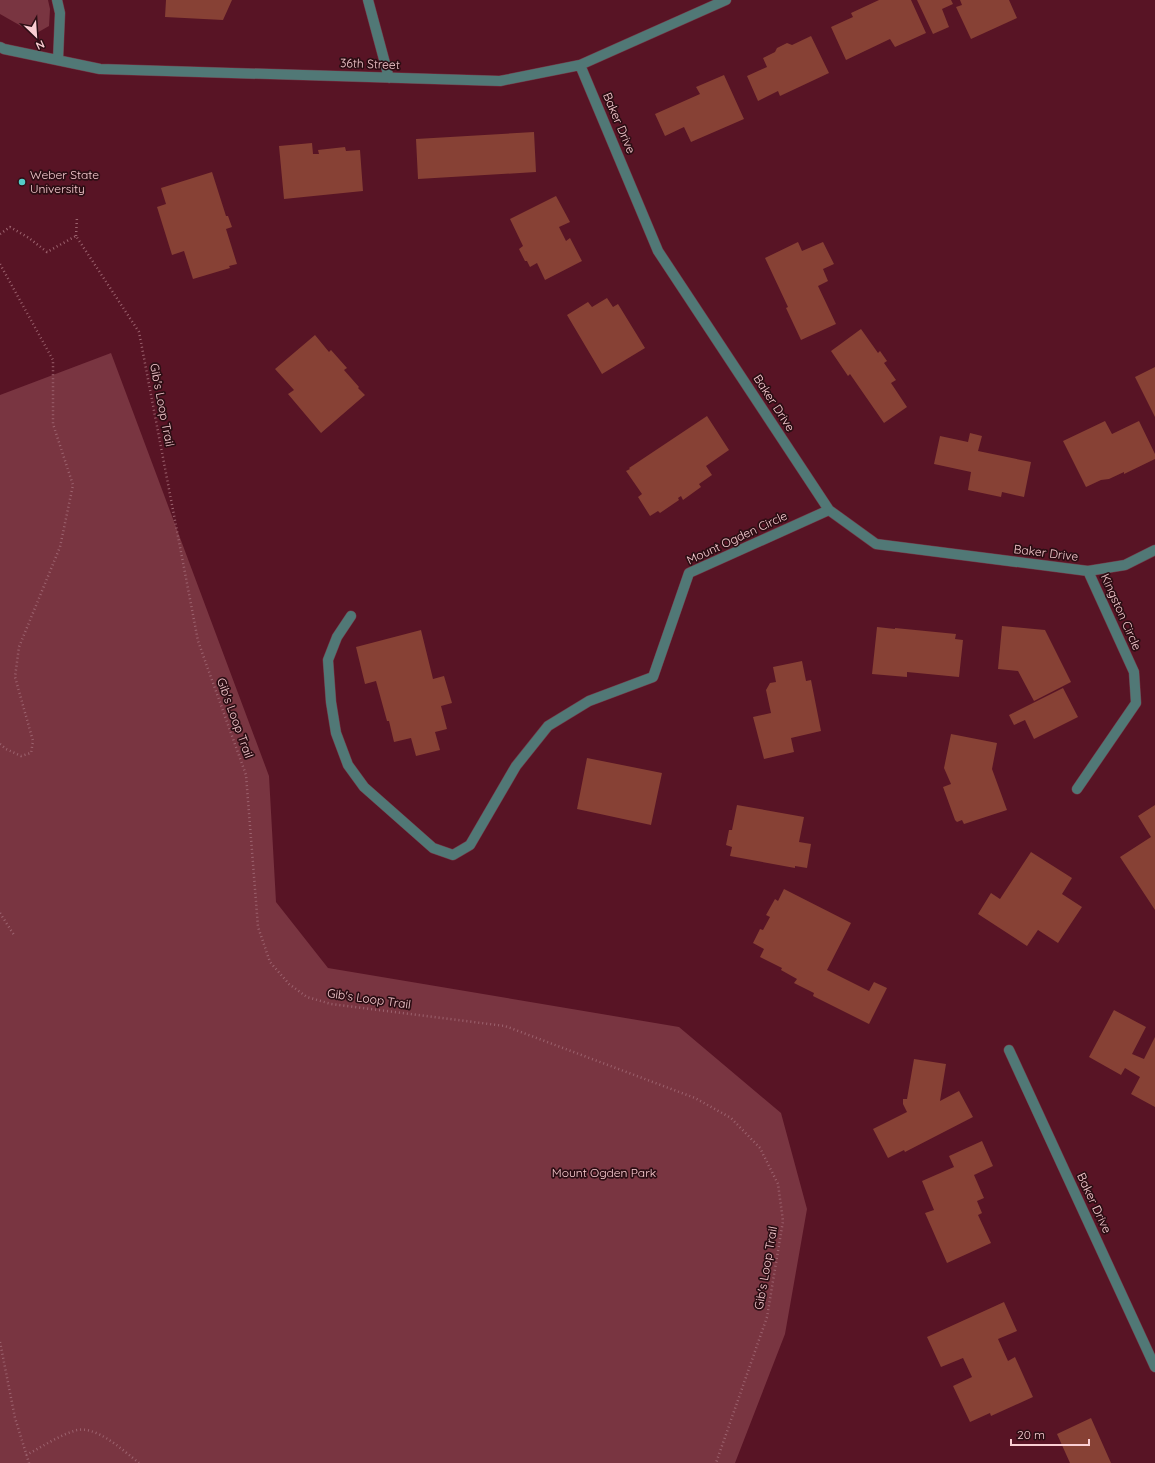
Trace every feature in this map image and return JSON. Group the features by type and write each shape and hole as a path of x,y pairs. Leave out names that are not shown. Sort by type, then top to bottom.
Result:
{"street":[{"path":"58,0 60,13 58,60"},
{"path":"368,0 389,78"},
{"name":"36th Street","path":"0,47 100,69 500,80 580,65 726,0"},
{"name":"Baker Drive","path":"580,65 658,250 829,510 876,544 1088,571 1125,565 1155,550"},
{"name":"Mount Ogden Circle","path":"351,616 337,637 328,660 331,702 336,733 348,765 364,787 433,848 453,855 470,845 516,766 548,726 589,701 653,677 688,573 829,510"},
{"name":"Kingston Circle","path":"1077,789 1136,704 1134,672 1088,571"},
{"name":"Baker Drive","path":"1009,1050 1155,1367"}],"path":[{"path":"0,234 10,228 29,238 47,252 76,236 77,217"},
{"name":"Gib's Loop Trail","path":"76,236 139,332 198,641 246,775 258,927 270,962 289,984 306,997 331,1004 505,1026 694,1098 731,1118 760,1148 778,1184 783,1221 767,1317 716,1463"},
{"path":"0,264 53,360 54,424 73,485 60,548 20,647 15,677 33,741 31,753 21,756 6,749 0,744"},
{"path":"0,913 14,935"},
{"path":"0,1342 15,1418 29,1463"},
{"path":"26,1455 75,1430 88,1430 108,1439 139,1463"}],"green space":[{"path":"0,0 48,0 50,9 49,26 35,34 0,14"},
{"name":"Mount Ogden Park","path":"111,353 269,776 276,902 328,968 679,1027 781,1113 807,1209 785,1334 735,1463 0,1463 0,395"}],"building":[{"path":"166,0 232,0 223,20 165,17"},
{"path":"879,0 911,0 926,33 895,47 890,39 846,60 831,27 853,17 851,13"},
{"path":"917,0 951,0 953,4 942,9 949,27 933,34"},
{"path":"960,0 1009,0 1017,18 971,39 956,7 962,5"},
{"path":"811,36 829,73 780,96 778,91 758,101 747,76 767,67 763,58 775,52 777,48 787,43 792,45"},
{"path":"724,75 744,119 691,142 684,127 665,136 655,114 700,94 696,87"},
{"path":"534,132 536,172 418,179 416,139"},
{"path":"312,143 313,154 319,154 318,150 345,147 346,151 360,150 363,191 284,199 279,146"},
{"path":"212,172 226,216 228,216 232,227 226,229 237,264 229,266 230,268 193,279 184,251 172,255 157,207 166,204 161,188"},
{"path":"556,196 570,222 559,227 566,241 570,238 582,261 545,280 537,263 530,267 527,261 525,261 519,249 523,246 510,219"},
{"path":"798,242 802,251 823,242 834,264 823,269 828,281 818,286 836,324 801,340 786,308 788,307 765,258"},
{"path":"607,298 613,307 618,304 645,348 602,374 567,315 588,302 592,307"},
{"path":"861,329 878,353 880,351 887,361 884,363 896,380 891,383 907,407 884,423 850,374 848,376 831,351"},
{"path":"315,335 329,352 331,350 347,368 344,370 365,395 321,433 288,394 294,390 275,369"},
{"path":"1155,367 1155,417 1135,377"},
{"path":"707,416 729,450 706,466 712,475 699,484 701,487 683,500 681,496 678,498 679,500 660,513 658,511 650,516 638,497 642,494 626,471"},
{"path":"1105,421 1112,434 1139,421 1155,454 1155,459 1124,474 1124,472 1086,487 1063,441"},
{"path":"970,433 982,436 978,451 1031,462 1024,497 1002,492 1001,497 968,490 971,472 934,464 940,436 968,442"},
{"path":"1002,626 1045,630 1071,682 1034,701 1018,671 998,669"},
{"path":"877,627 956,634 955,639 963,640 959,677 907,672 907,677 872,674"},
{"path":"421,630 433,679 444,676 452,703 441,706 447,729 435,732 440,750 416,756 411,738 394,742 376,681 365,684 356,647"},
{"path":"802,661 806,681 811,680 821,731 791,738 794,752 764,759 753,717 771,713 766,690 770,683 776,682 773,667"},
{"path":"1063,688 1078,717 1034,739 1025,720 1014,725 1009,715"},
{"path":"951,734 997,743 992,769 1007,810 964,824 962,820 957,822 955,820 943,787 951,784 944,768"},
{"path":"587,758 662,773 651,825 577,809"},
{"path":"737,805 804,817 799,842 811,844 807,868 795,866 795,868 730,856 732,847 726,845 729,830 732,830"},
{"path":"1155,805 1155,910 1120,857 1151,837 1138,816"},
{"path":"1031,852 1072,878 1062,894 1082,907 1058,943 1038,930 1027,946 978,914 991,893 1000,899"},
{"path":"784,889 851,923 827,970 869,991 874,982 887,988 869,1024 813,996 814,993 794,983 797,979 781,970 782,968 760,957 764,949 753,943 760,929 763,930 770,917 766,915 775,899 778,901"},
{"path":"1114,1010 1146,1027 1132,1054 1144,1059 1155,1037 1155,1107 1131,1094 1140,1077 1125,1068 1121,1075 1089,1057"},
{"path":"914,1059 946,1064 940,1101 959,1091 973,1117 905,1152 904,1150 888,1158 873,1129 907,1112 903,1104 903,1099 907,1099"},
{"path":"982,1141 993,1166 974,1175 984,1198 977,1201 982,1213 978,1215 991,1243 947,1263 925,1213 934,1210 922,1181 954,1167 949,1156"},
{"path":"1004,1302 1017,1331 998,1339 1008,1361 1015,1357 1033,1397 991,1416 990,1413 970,1422 953,1386 972,1377 963,1358 941,1367 927,1337"},
{"path":"1091,1418 1111,1463 1070,1463 1057,1434"}],"place":[{"name":"Weber State University","path":"22,182"}]}
